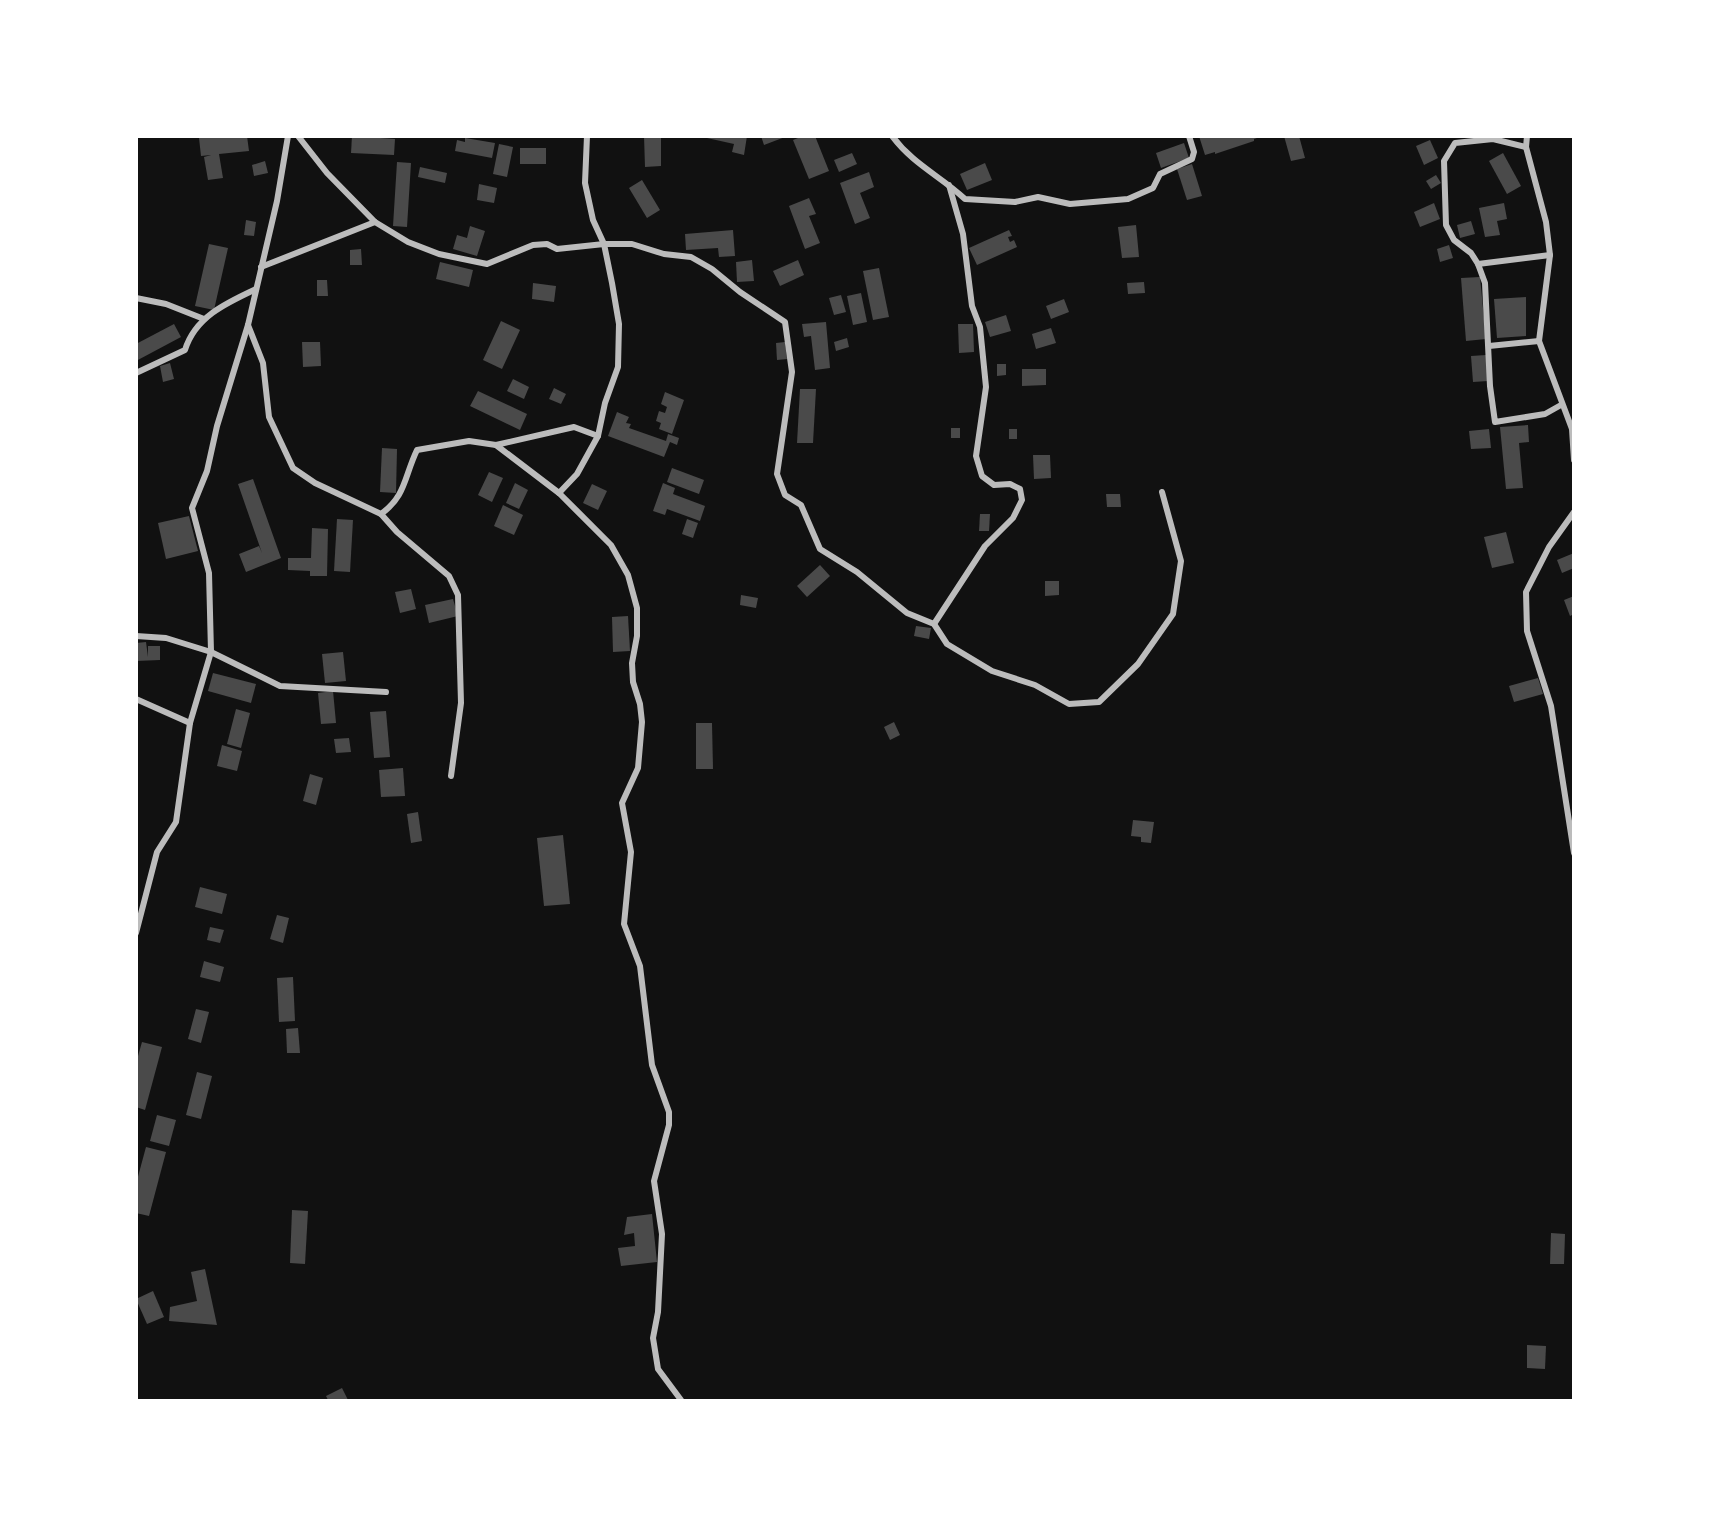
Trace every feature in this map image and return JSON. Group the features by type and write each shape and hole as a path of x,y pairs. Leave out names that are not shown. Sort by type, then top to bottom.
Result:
{"street":[{"path":"136,933 157,852 176,822 190,723 211,652 209,573 192,508 207,471 217,426 248,325 277,201 288,136"},
{"path":"298,136 327,173 375,222 408,242 475,264 497,261 532,245 547,244 557,249 604,244 632,244 664,254 691,257 712,269 740,292 785,322 792,372 777,474 785,495 801,504 820,549 857,572 907,613 934,624 947,644 992,671 1035,685 1069,704 1099,702 1138,664 1173,614 1182,561 1162,492"},
{"path":"559,493 577,474 598,436 605,403 618,367 619,335 604,244 592,220 585,183 587,136"},
{"path":"892,136 908,157 949,185 965,200 1015,202 1038,197 1070,204 1128,199 1153,188 1160,174 1192,159 1194,152 1189,136"},
{"path":"1527,136 1526,147 1546,222 1550,255 1539,341 1573,430 1574,460"},
{"path":"1526,147 1493,139 1455,143 1444,161 1446,225 1454,240 1471,253 1485,283 1495,422 1545,414 1562,405"},
{"path":"934,624 985,546 1013,518 1022,500 1020,489 1010,484 994,485 982,476 976,456 986,387 980,327 972,306 963,234 949,185"},
{"path":"261,267 375,222"},
{"path":"1478,264 1550,255"},
{"path":"136,372 185,351 190,336 204,319 229,302 256,289"},
{"path":"136,298 166,304 204,319"},
{"path":"248,325 263,363 268,417 293,468 315,483 381,514 397,532 448,576 458,596 461,703 451,776"},
{"path":"1489,346 1539,341"},
{"path":"381,514 395,504 403,491 407,471 417,450 469,441 496,445 574,427 598,436"},
{"path":"496,445 559,493 611,545 628,575 637,608 637,636 632,673 642,722 638,768 622,803 631,852 624,924 640,966 652,1065 666,1097 669,1112 669,1125 654,1181 662,1234 658,1312 652,1338 654,1358 662,1377 681,1401"},
{"path":"1574,512 1549,547 1526,592 1527,631 1551,706 1574,853"},
{"path":"136,636 166,638 211,652 280,686 386,692"},
{"path":"136,699 190,723"}],"building":[{"path":"247,136 249,151 219,154 223,178 208,180 204,157 211,155 201,156 199,138"},
{"path":"352,136 395,139 394,155 351,153"},
{"path":"644,136 661,136 661,166 645,167"},
{"path":"698,136 747,136 744,155 732,152 734,144"},
{"path":"761,136 785,136 785,137 764,145"},
{"path":"803,136 815,136 829,171 809,179 793,140"},
{"path":"1199,136 1260,137 1215,154 1215,152 1205,155"},
{"path":"1284,136 1299,136 1305,158 1291,161"},
{"path":"465,138 495,143 492,158 455,151 457,140 465,142"},
{"path":"1430,140 1438,158 1424,165 1416,146"},
{"path":"1184,143 1189,158 1161,168 1156,153"},
{"path":"499,144 513,147 507,177 493,174"},
{"path":"520,148 546,148 546,164 520,164"},
{"path":"852,153 857,164 839,172 834,160"},
{"path":"1503,153 1521,186 1507,194 1489,161"},
{"path":"265,161 268,173 254,176 252,165"},
{"path":"397,162 411,163 407,227 393,226"},
{"path":"985,163 992,180 967,190 960,174"},
{"path":"1192,164 1202,196 1187,200 1177,169"},
{"path":"420,167 447,173 445,183 418,177"},
{"path":"869,172 874,187 860,193 870,218 855,224 840,183"},
{"path":"1436,175 1441,183 1431,189 1426,181"},
{"path":"642,180 660,210 647,218 629,188"},
{"path":"479,184 497,188 494,203 477,200"},
{"path":"809,198 816,214 809,216 820,243 805,249 789,206"},
{"path":"1434,203 1440,219 1420,227 1414,212"},
{"path":"1504,203 1507,219 1497,221 1500,235 1485,237 1479,208"},
{"path":"246,220 256,222 254,236 244,235"},
{"path":"1471,221 1475,234 1460,238 1457,225"},
{"path":"1136,225 1139,257 1122,258 1118,227"},
{"path":"470,226 485,231 477,256 453,249 457,235 467,238"},
{"path":"733,230 735,256 719,257 718,248 686,250 685,234"},
{"path":"1009,230 1012,236 1008,237 1010,242 1014,240 1017,247 977,265 969,248"},
{"path":"209,244 228,248 214,310 195,306"},
{"path":"1449,245 1453,258 1440,262 1437,249"},
{"path":"361,249 362,265 350,265 350,250"},
{"path":"752,260 754,281 737,282 736,262"},
{"path":"798,260 804,275 780,286 773,271"},
{"path":"440,262 473,270 469,287 436,279"},
{"path":"879,268 889,317 873,320 863,271"},
{"path":"1480,277 1486,339 1466,341 1461,278"},
{"path":"317,280 327,280 328,296 317,296"},
{"path":"1144,282 1145,293 1128,294 1127,283"},
{"path":"533,283 556,286 554,302 532,299"},
{"path":"861,293 867,322 853,325 847,296"},
{"path":"841,295 846,312 834,315 829,298"},
{"path":"1526,297 1526,336 1497,338 1494,299"},
{"path":"1064,299 1069,312 1051,319 1046,306"},
{"path":"1006,315 1011,331 990,337 985,322"},
{"path":"501,321 520,330 502,369 483,360"},
{"path":"826,322 830,368 815,370 811,336 804,337 802,324"},
{"path":"174,324 181,337 136,361 136,344"},
{"path":"958,324 973,324 974,352 959,353"},
{"path":"1051,328 1056,343 1036,349 1032,334"},
{"path":"847,338 849,347 836,351 834,342"},
{"path":"302,342 320,342 321,366 303,367"},
{"path":"785,342 787,359 777,360 776,343"},
{"path":"1486,355 1488,381 1473,382 1471,356"},
{"path":"170,363 174,379 163,382 160,366"},
{"path":"997,364 1006,364 1006,375 997,376"},
{"path":"1022,369 1046,369 1046,385 1022,386"},
{"path":"513,379 529,387 524,399 507,391"},
{"path":"554,388 566,394 561,404 549,399"},
{"path":"800,389 816,389 813,443 797,443"},
{"path":"478,391 527,414 520,430 470,406"},
{"path":"665,392 684,400 672,434 659,429 661,423 656,421 659,411 665,413 667,407 661,404"},
{"path":"617,412 629,417 626,423 631,424 629,428 666,441 668,434 679,438 677,445 670,442 664,457 608,436"},
{"path":"1528,425 1529,442 1519,443 1523,488 1506,489 1500,427"},
{"path":"951,428 960,428 960,438 951,438"},
{"path":"1009,429 1017,429 1017,439 1009,439"},
{"path":"1489,429 1491,448 1471,449 1469,431"},
{"path":"382,448 397,449 396,493 380,492"},
{"path":"1033,455 1050,455 1051,478 1034,479"},
{"path":"672,468 704,480 699,494 667,482"},
{"path":"489,472 503,478 492,502 478,495"},
{"path":"253,479 281,558 246,572 239,554 259,546 262,553 238,484"},
{"path":"515,483 528,490 519,509 506,503"},
{"path":"663,483 675,488 673,494 705,506 700,521 667,509 665,515 653,511"},
{"path":"592,484 607,491 598,510 583,503"},
{"path":"1106,494 1120,494 1121,507 1107,507"},
{"path":"503,505 523,515 514,535 494,526"},
{"path":"980,514 990,514 989,531 979,531"},
{"path":"189,516 198,551 166,559 158,523"},
{"path":"337,519 353,520 350,572 334,571"},
{"path":"687,519 698,523 693,538 682,534"},
{"path":"312,528 328,529 327,576 310,576 310,571 288,570 288,558 311,558"},
{"path":"1506,532 1514,563 1492,568 1484,537"},
{"path":"1574,553 1574,568 1562,573 1557,560"},
{"path":"820,565 830,576 807,597 797,586"},
{"path":"1045,581 1059,581 1059,595 1045,596"},
{"path":"411,589 416,609 400,613 395,592"},
{"path":"741,595 758,598 756,608 740,605"},
{"path":"1574,596 1574,614 1570,616 1564,600"},
{"path":"453,599 458,616 429,623 425,605"},
{"path":"628,616 630,651 613,652 612,617"},
{"path":"916,626 931,628 929,639 914,636"},
{"path":"146,642 148,657 148,646 160,646 160,660 136,661 136,643"},
{"path":"343,652 346,681 325,683 322,654"},
{"path":"213,673 256,684 251,703 208,691"},
{"path":"1538,678 1543,694 1514,702 1509,686"},
{"path":"333,691 336,723 321,724 318,693"},
{"path":"236,709 250,713 241,748 227,744"},
{"path":"386,711 390,757 374,758 370,712"},
{"path":"894,722 900,735 890,740 884,727"},
{"path":"696,723 712,723 713,769 696,769"},
{"path":"349,738 351,752 336,753 334,739"},
{"path":"222,745 242,751 237,771 217,766"},
{"path":"403,768 405,796 381,797 379,770"},
{"path":"310,774 323,778 316,805 303,801"},
{"path":"418,812 422,841 411,843 407,814"},
{"path":"1133,820 1154,822 1151,843 1141,842 1141,837 1131,836"},
{"path":"563,835 570,904 544,906 537,838"},
{"path":"200,887 227,894 222,914 195,907"},
{"path":"277,915 289,918 283,943 270,939"},
{"path":"210,927 224,930 220,943 207,940"},
{"path":"204,961 224,967 220,982 200,977"},
{"path":"293,977 295,1021 279,1022 277,978"},
{"path":"196,1009 209,1012 201,1043 188,1039"},
{"path":"298,1028 300,1053 287,1053 286,1029"},
{"path":"142,1042 162,1047 145,1110 136,1107 136,1063"},
{"path":"197,1072 212,1076 201,1119 186,1115"},
{"path":"157,1115 176,1120 169,1146 150,1141"},
{"path":"146,1147 166,1152 149,1216 136,1213 136,1184"},
{"path":"292,1210 308,1211 305,1264 290,1263"},
{"path":"652,1214 657,1262 621,1266 618,1248 635,1246 634,1233 624,1235 627,1217"},
{"path":"1551,1233 1565,1234 1564,1264 1550,1264"},
{"path":"205,1269 217,1325 169,1321 170,1307 197,1301 191,1272"},
{"path":"153,1291 164,1317 147,1324 136,1299"},
{"path":"1527,1345 1546,1346 1545,1369 1527,1368"},
{"path":"342,1388 348,1400 328,1400 326,1396"}]}
